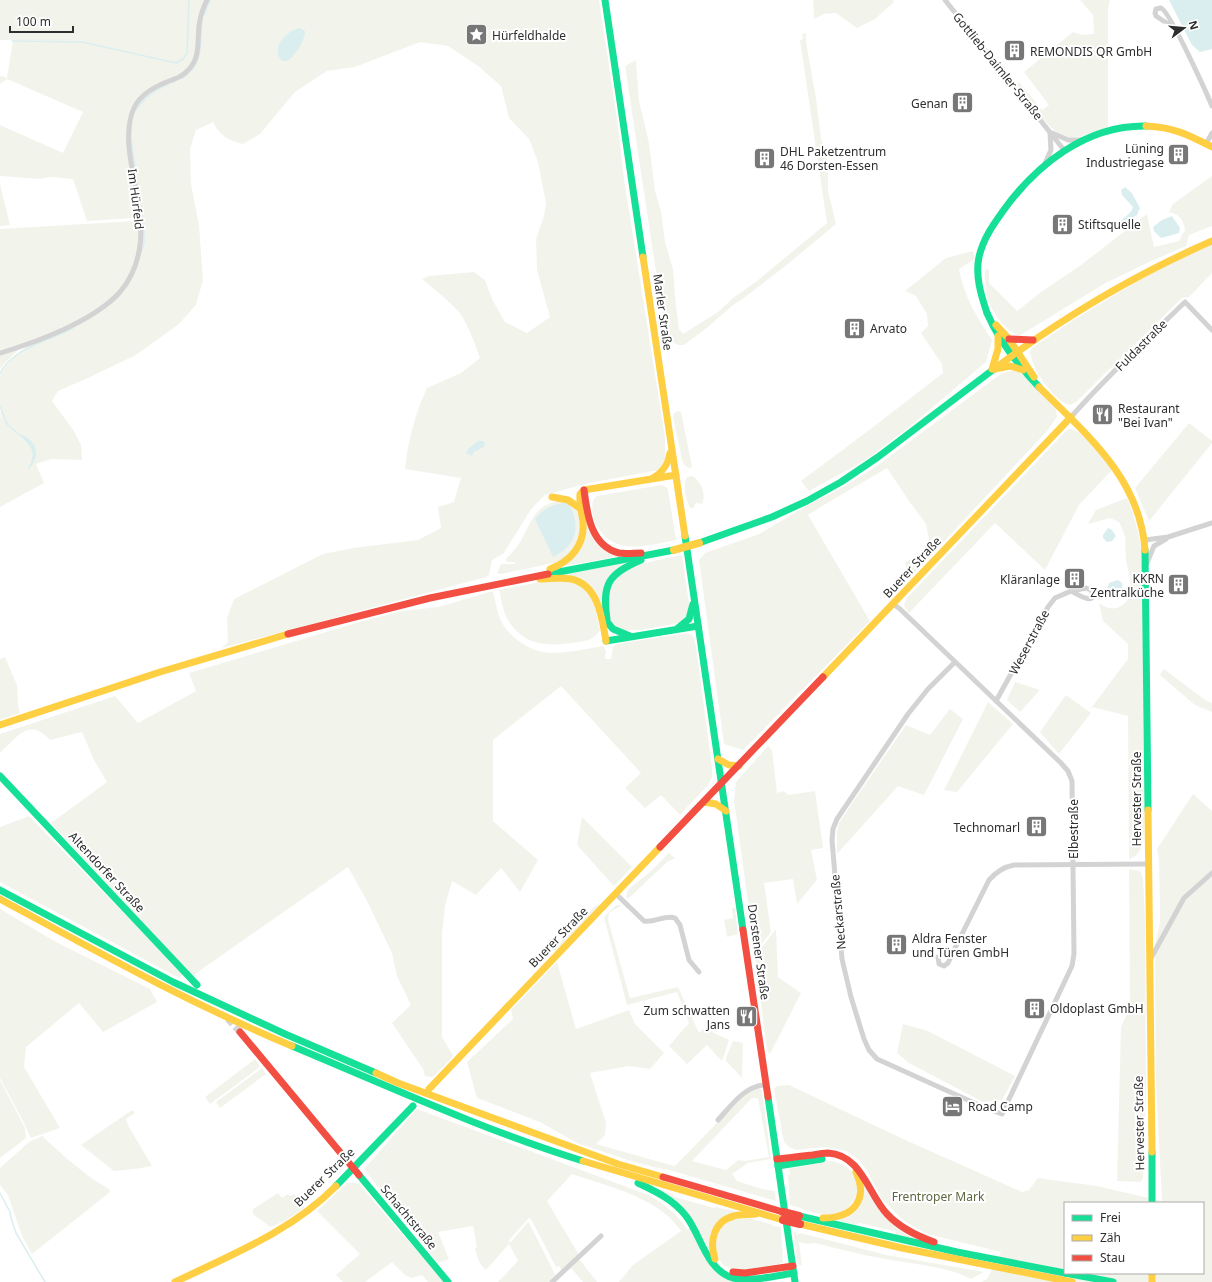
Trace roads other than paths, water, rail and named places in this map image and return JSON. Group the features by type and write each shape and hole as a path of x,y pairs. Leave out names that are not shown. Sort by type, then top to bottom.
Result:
{"main road":[{"name":"Marler Straße","path":"605,0 698,626"},
{"path":"1071,417 1039,386 1015,353 997,333 987,313 981,294 978,271 979,256 984,239 1027,179 1064,150 1084,140 1110,130 1126,127 1148,126 1179,131 1209,145"},
{"path":"0,725 121,684 276,637 392,607 487,585 674,550 730,534 767,520 841,482 870,463 991,370 1037,338 1092,303 1143,274 1194,248 1212,241"},
{"path":"987,313 1009,339 1015,353"},
{"path":"991,370 996,360 999,345 997,333"},
{"path":"1009,339 1037,338"},
{"path":"1026,369 1027,352 1037,338"},
{"path":"991,370 1010,366 1026,369"},
{"name":"Hervester Straße","path":"1071,417 1105,452 1121,477 1135,503 1142,526 1144,540 1146,567 1152,1202"},
{"name":"Buerer Straße","path":"429,1089 1071,417"},
{"path":"650,479 658,475 668,464 671,444"},
{"path":"515,580 556,568 572,558 577,551 583,533 580,494 584,490 676,475"},
{"path":"584,490 591,528 603,545 621,553 661,552"},
{"path":"552,497 569,500 581,509"},
{"path":"606,641 609,636 605,595 606,587 610,580 614,574 624,567 661,552"},
{"path":"515,580 562,579 574,580 584,585 592,593 598,604 606,641"},
{"path":"677,629 689,619 694,599"},
{"path":"608,623 613,629 631,637"},
{"path":"606,641 698,626"},
{"name":"Dorstener Straße","path":"698,626 795,1282"},
{"path":"718,759 729,765 739,766"},
{"name":"Altendorfer Straße","path":"0,776 197,985"},
{"path":"704,802 720,804 726,811"},
{"path":"0,890 173,982 285,1034 398,1083 618,1164 862,1240 1072,1282"},
{"path":"0,899 131,970 244,1026 460,1117 547,1150 620,1173 759,1213"},
{"path":"240,1032 352,1167"},
{"name":"Buerer Straße","path":"175,1282 269,1236 290,1224 315,1206 413,1106"},
{"path":"778,1163 828,1153 843,1156 850,1160 860,1170 877,1201 893,1220 915,1234 952,1247 957,1252"},
{"path":"778,1163 834,1158 848,1164 859,1178 860,1190 858,1200 851,1210 844,1215 800,1220"},
{"name":"Schachtstraße","path":"352,1167 448,1282"},
{"path":"620,1173 627,1178 659,1193 679,1208 697,1233 713,1264 725,1274 733,1278 745,1279 793,1269"},
{"path":"770,1212 732,1216 720,1223 713,1233 712,1253 715,1259 724,1268 737,1273 793,1269"},
{"path":"810,1218 957,1252 1064,1273"},
{"path":"1070,1274 1113,1282"}],"street":[{"name":"Im Hürfeld","path":"0,353 39,340 85,318 119,292 128,281 139,255 141,232 129,141 129,126 132,111 138,101 148,92 156,86 185,74 195,62 198,52 200,16 207,0"},
{"name":"Gottlieb-Daimler-Straße","path":"945,0 1064,150"},
{"path":"1174,28 1212,106"},
{"name":"Gottlieb-Daimler-Straße","path":"1050,132 1068,140 1084,140"},
{"name":"Gottlieb-Daimler-Straße","path":"1045,164 1052,147 1050,132"},
{"path":"1209,145 1212,133"},
{"name":"Fuldastraße","path":"1071,417 1185,302 1212,330"},
{"path":"1144,540 1168,537 1212,523"},
{"path":"1146,567 1150,552 1154,546 1168,537"},
{"name":"Weserstraße","path":"996,701 1048,607 1056,598 1071,591"},
{"name":"Elbestraße","path":"893,604 1061,763 1070,775 1073,786 1074,954 1072,966 1002,1114"},
{"name":"Neckarstraße","path":"954,662 928,689 908,714 837,819 833,829 832,840 840,946 847,983 857,1018 866,1045 874,1056 877,1059 1002,1114"},
{"path":"954,950 989,880 995,873 1006,867 1014,865 1148,864"},
{"path":"1150,961 1184,898 1212,873"},
{"path":"616,894 644,921 652,921 669,917 675,918 680,926 689,960 699,972"},
{"path":"718,1120 749,1089 760,1085 766,1085"},
{"path":"552,1282 601,1236"}],"waterway":[{"path":"12,41 82,42 176,63 183,59 187,53 189,0"},
{"path":"204,15 210,0"},
{"path":"182,78 194,67 200,53 202,21"},
{"path":"136,110 153,92 175,81"},
{"path":"131,129 131,140 144,226 144,244 141,252"},
{"path":"112,303 119,296"},
{"path":"0,374 5,365 22,352 73,328"},
{"path":"0,406 7,424 17,433"},
{"path":"0,1193 10,1212 16,1233 45,1282"}],"tunnel":[{"path":"228,1019 240,1032"}],"place":[{"name":"Hürfeldhalde","path":"476,35"},
{"name":"REMONDIS QR GmbH","path":"1015,51"},
{"name":"Genan","path":"963,103"},
{"name":"Lüning Industriegase","path":"1179,155"},
{"name":"DHL Paketzentrum 46 Dorsten-Essen","path":"764,158"},
{"name":"Stiftsquelle","path":"1062,224"},
{"name":"Arvato","path":"854,328"},
{"name":"Restaurant \"Bei Ivan\"","path":"1102,415"},
{"name":"Kläranlage","path":"1075,579"},
{"name":"KKRN Zentralküche","path":"1179,585"},
{"name":"Technomarl","path":"1036,827"},
{"name":"Aldra Fenster und Türen GmbH","path":"896,945"},
{"name":"Oldoplast GmbH","path":"1035,1008"},
{"name":"Zum schwatten Jans","path":"746,1017"},
{"name":"Road Camp","path":"953,1106"}],"park label":[{"name":"Frentroper Mark","path":"938,1196"}]}
